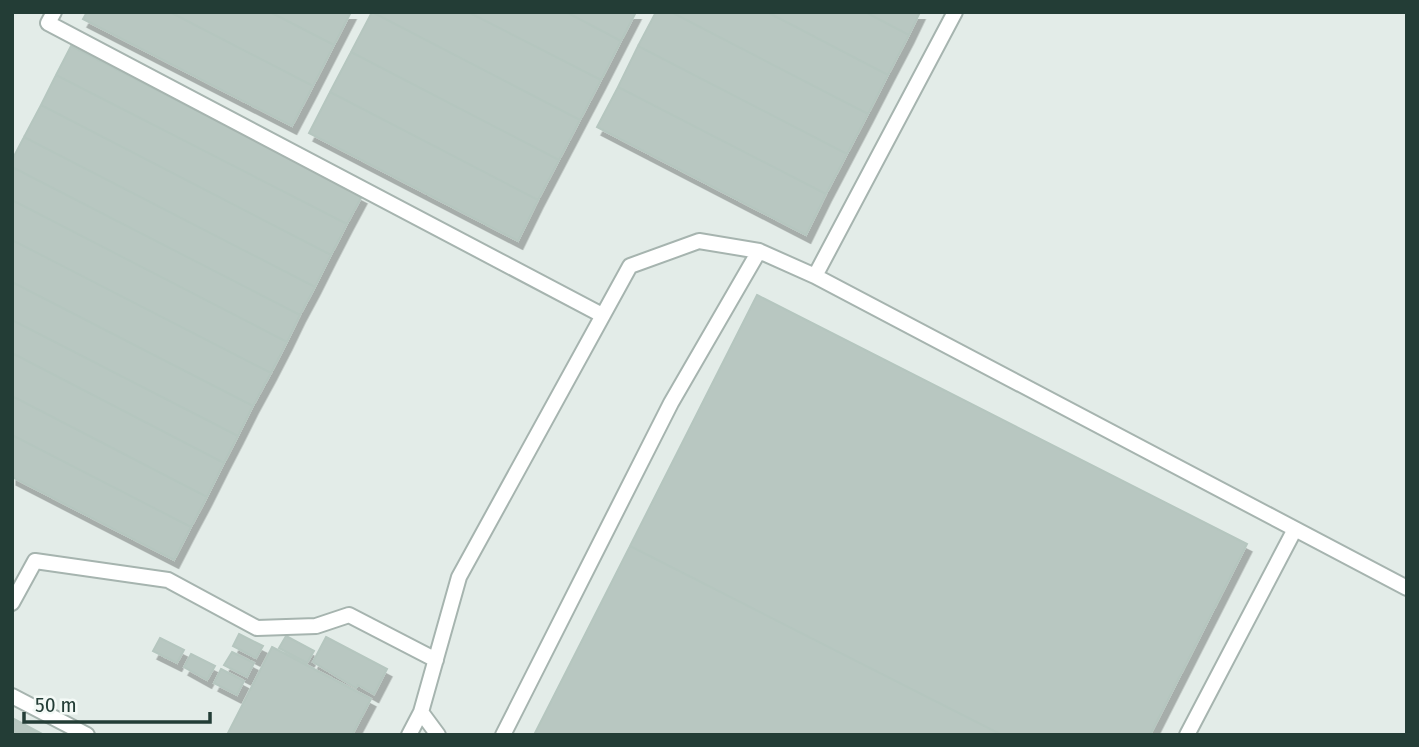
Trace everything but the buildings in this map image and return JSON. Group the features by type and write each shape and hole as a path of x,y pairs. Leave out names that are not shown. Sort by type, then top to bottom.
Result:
{"lane":[{"path":"54,12 48,23 602,315"},
{"path":"815,276 955,12"},
{"path":"409,735 421,712 459,577 629,266 699,241 759,251 815,276 1407,588"},
{"path":"503,735 671,403 759,251"},
{"path":"1187,735 1295,529"},
{"path":"12,603 35,561 168,580 257,628 316,626 349,615 436,660"},
{"path":"12,696 87,735"},
{"path":"421,712 439,735"}]}
